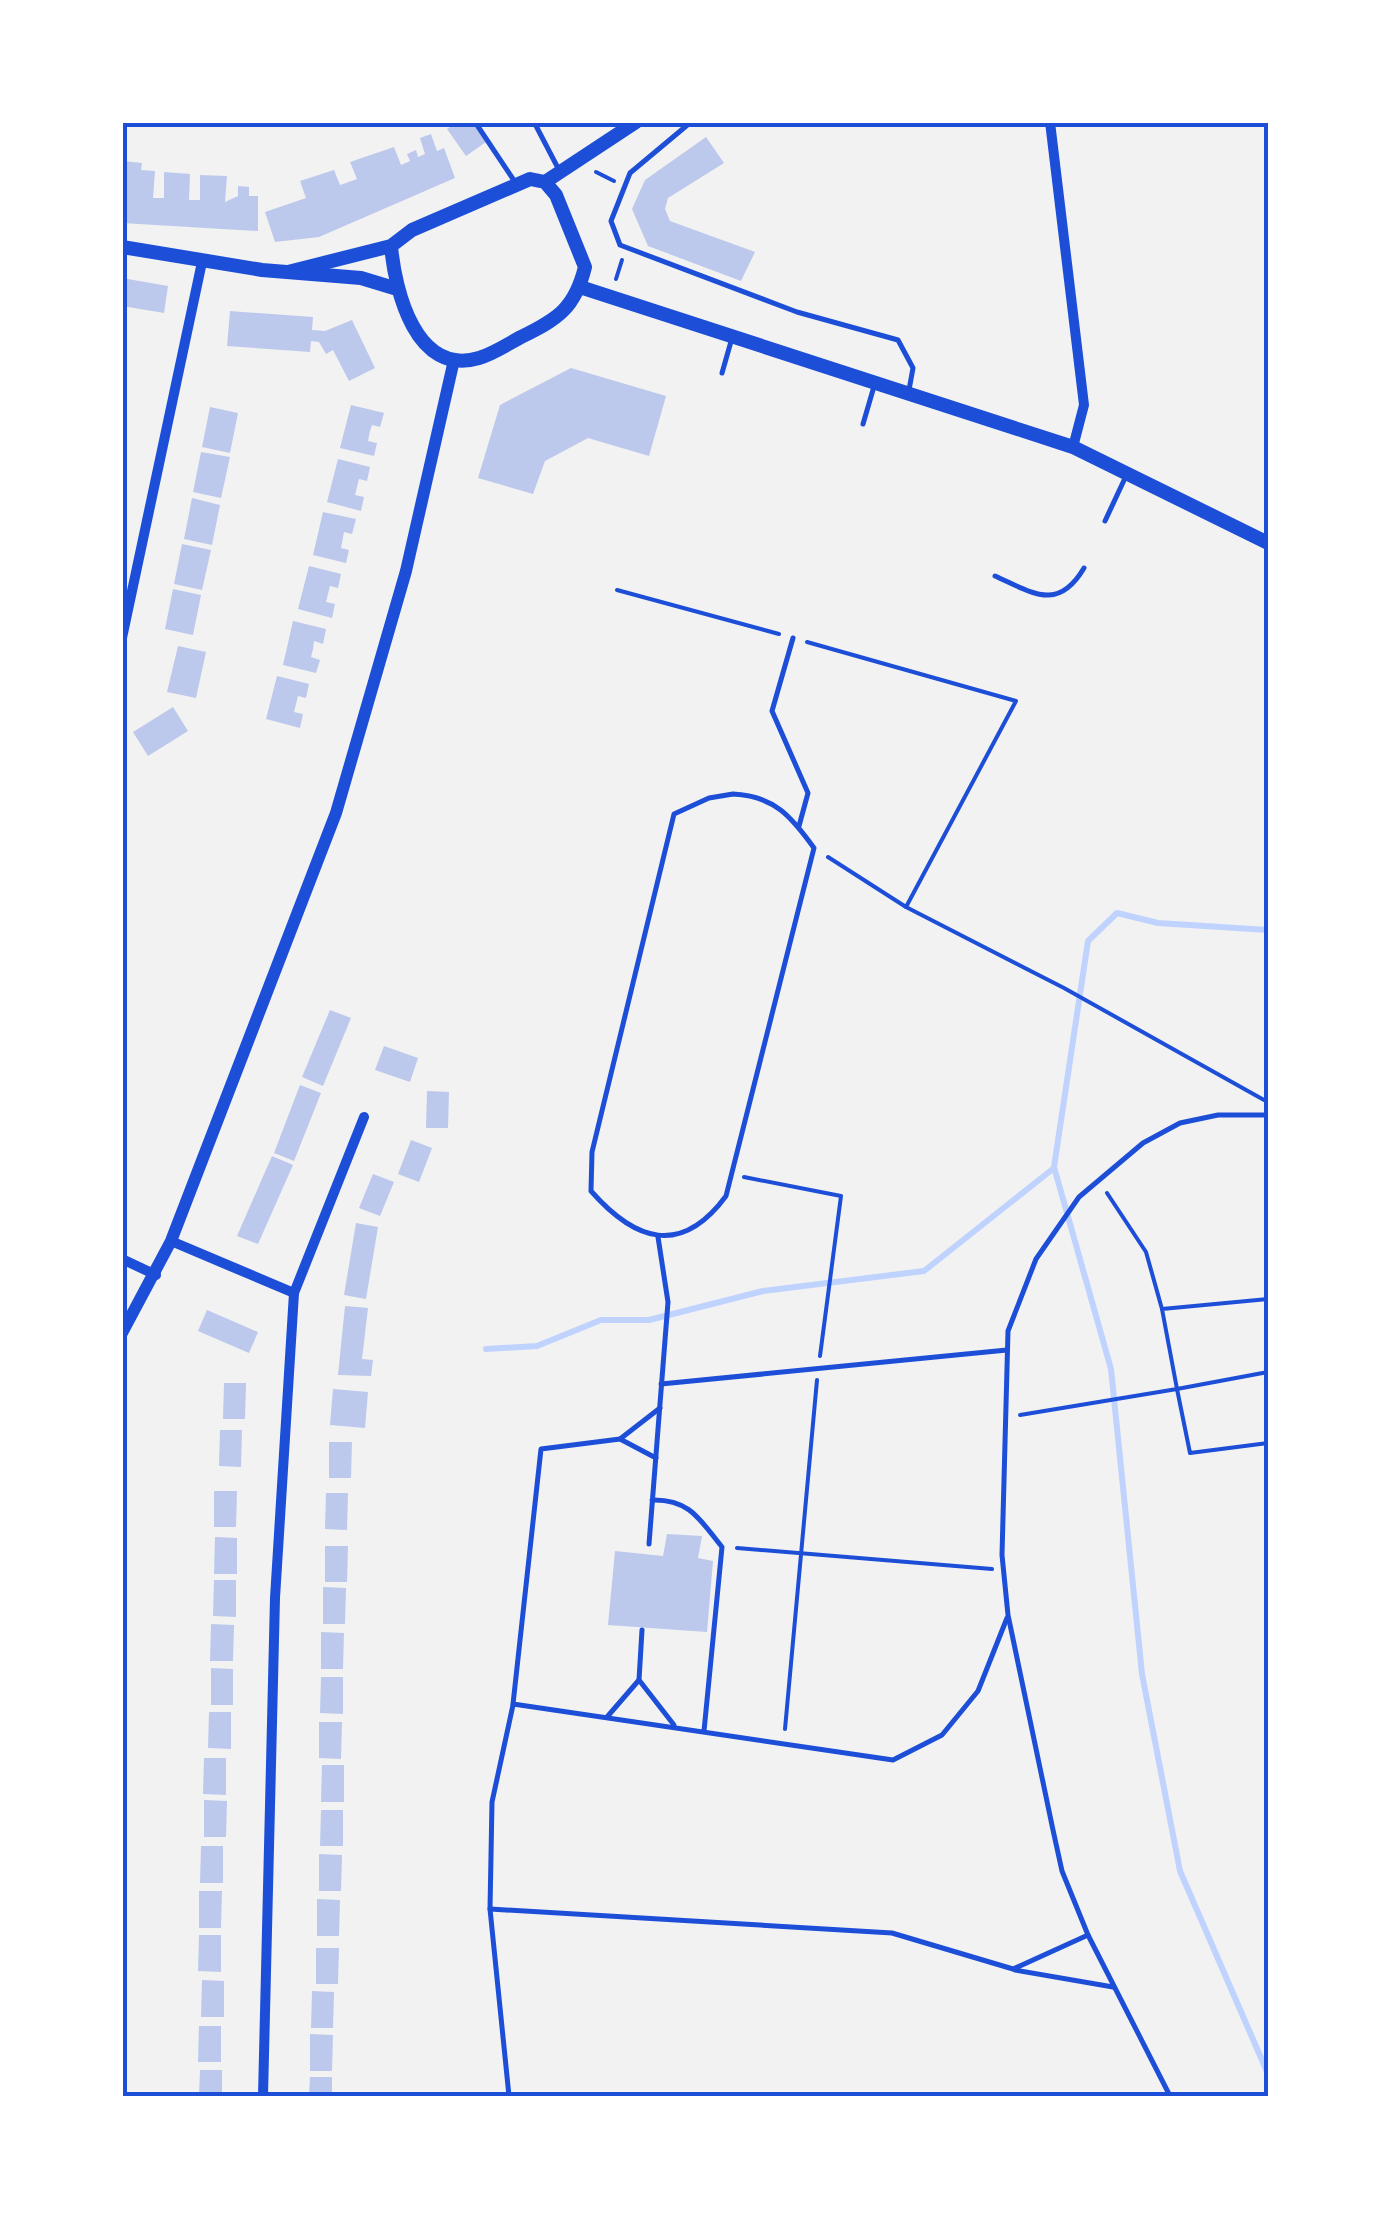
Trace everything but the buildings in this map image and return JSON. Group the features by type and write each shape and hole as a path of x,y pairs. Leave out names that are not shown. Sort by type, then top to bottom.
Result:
{"main road":[{"path":"288,272 391,246 412,230 515,182 545,182 625,126"},
{"path":"391,246 394,288 422,341 454,360 478,358 558,319 571,307 580,287 585,266 577,242 545,182"},
{"path":"122,247 202,262 361,278 394,288"},
{"path":"580,287 909,390 1073,447 1268,543"}],"street":[{"path":"1050,122 1084,404 1073,447"},
{"path":"122,638 202,262"},
{"path":"122,1333 171,1241 336,813 406,571 454,360"},
{"path":"263,2096 275,1598 294,1293 364,1117"},
{"path":"171,1241 294,1293"},
{"path":"122,1259 156,1275"}],"lane":[{"path":"475,122 515,182"},
{"path":"534,122 560,173"},
{"path":"691,122 630,173 611,221 625,250 796,312 898,340 913,368 909,390"},
{"path":"722,373 733,336"},
{"path":"863,424 876,380"},
{"path":"1105,521 1128,473"},
{"path":"995,576 1030,591 1058,596 1068,590 1084,568"},
{"path":"792,638 772,712 808,793 799,826"},
{"path":"756,795 776,804 799,826 814,848 726,1196 710,1218 685,1232 658,1237 616,1220 591,1191 592,1152 674,814 709,798 756,795"},
{"path":"1170,2096 1088,1934 1062,1871 1008,1615 1004,1570 1008,1331 1036,1259 1080,1197 1095,1183 1144,1143 1180,1123 1218,1115 1268,1115"},
{"path":"649,1544 668,1302 658,1237"},
{"path":"661,1384 1007,1350"},
{"path":"620,1440 660,1408"},
{"path":"510,2096 490,1909 492,1802 513,1704 541,1448 620,1440 656,1458"},
{"path":"652,1500 675,1500 685,1505 722,1547 704,1732"},
{"path":"513,1704 893,1760 942,1735 978,1691 1008,1615"},
{"path":"642,1630 640,1680 676,1728"},
{"path":"607,1717 640,1680"},
{"path":"490,1909 892,1933 1012,1969 1114,1987"},
{"path":"1012,1969 1088,1934"}],"path":[{"path":"584,157 591,170 624,187"},
{"path":"611,297 625,250"},
{"path":"617,590 1016,701 906,908"},
{"path":"814,848 906,908 1064,988 1268,1102"},
{"path":"732,1174 841,1196 802,1503 804,1554 783,1743"},
{"path":"1095,1183 1116,1202 1146,1252 1162,1309 1190,1453 1268,1443"},
{"path":"1162,1309 1268,1299"},
{"path":"1006,1417 1268,1372"},
{"path":"722,1547 1004,1570"}],"waterway":[{"path":"1268,930 1158,923 1117,913 1088,941 1054,1167 1111,1369 1142,1674 1180,1871 1268,2074"},
{"path":"486,1349 537,1346 601,1320 649,1320 763,1291 924,1271 1054,1168"}]}
